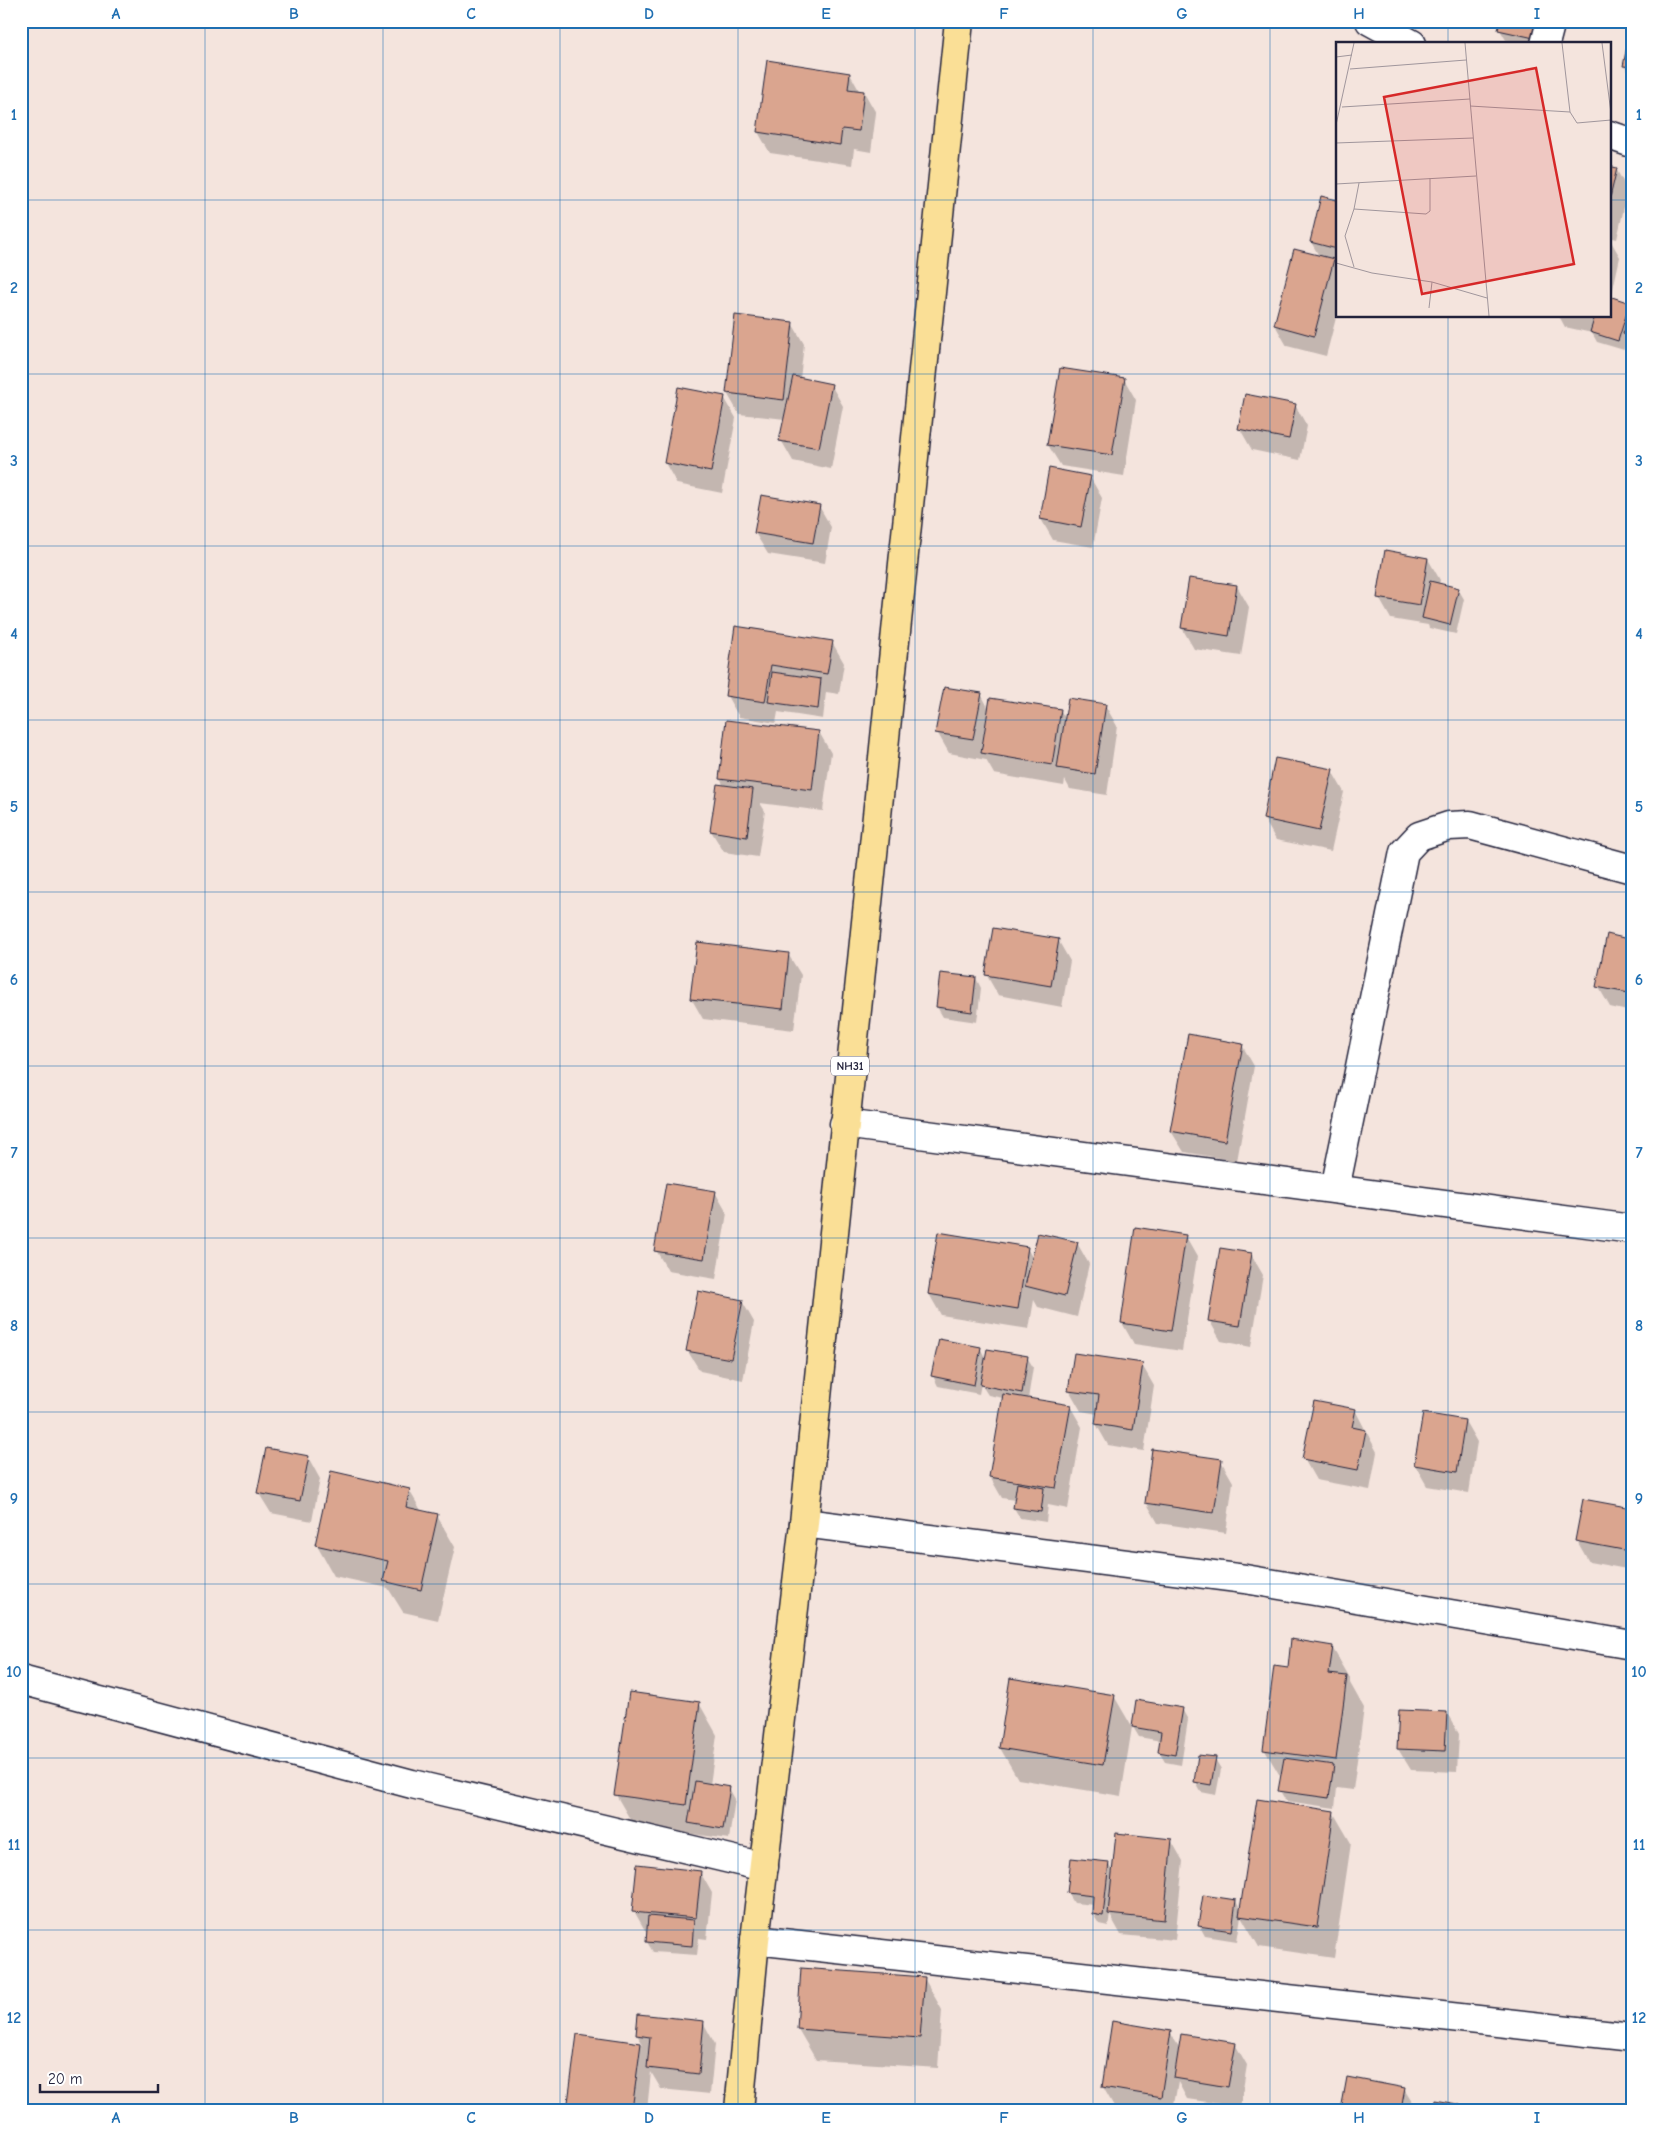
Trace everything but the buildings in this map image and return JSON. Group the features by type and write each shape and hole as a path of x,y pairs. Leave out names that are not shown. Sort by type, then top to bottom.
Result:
{"highway":[{"name":"NH31","path":"738,2110 755,1940 804,1523 959,21"}],"street":[{"path":"1370,21 1408,42"},
{"path":"1546,42 1551,21"},
{"path":"1610,135 1632,143"},
{"path":"1334,1189 1404,852 1419,836 1449,826 1470,825 1632,868"},
{"path":"844,1124 1632,1229"},
{"path":"804,1523 1245,1579 1632,1645"},
{"path":"21,1680 412,1784 764,1866"},
{"path":"755,1940 1632,2037"}]}
